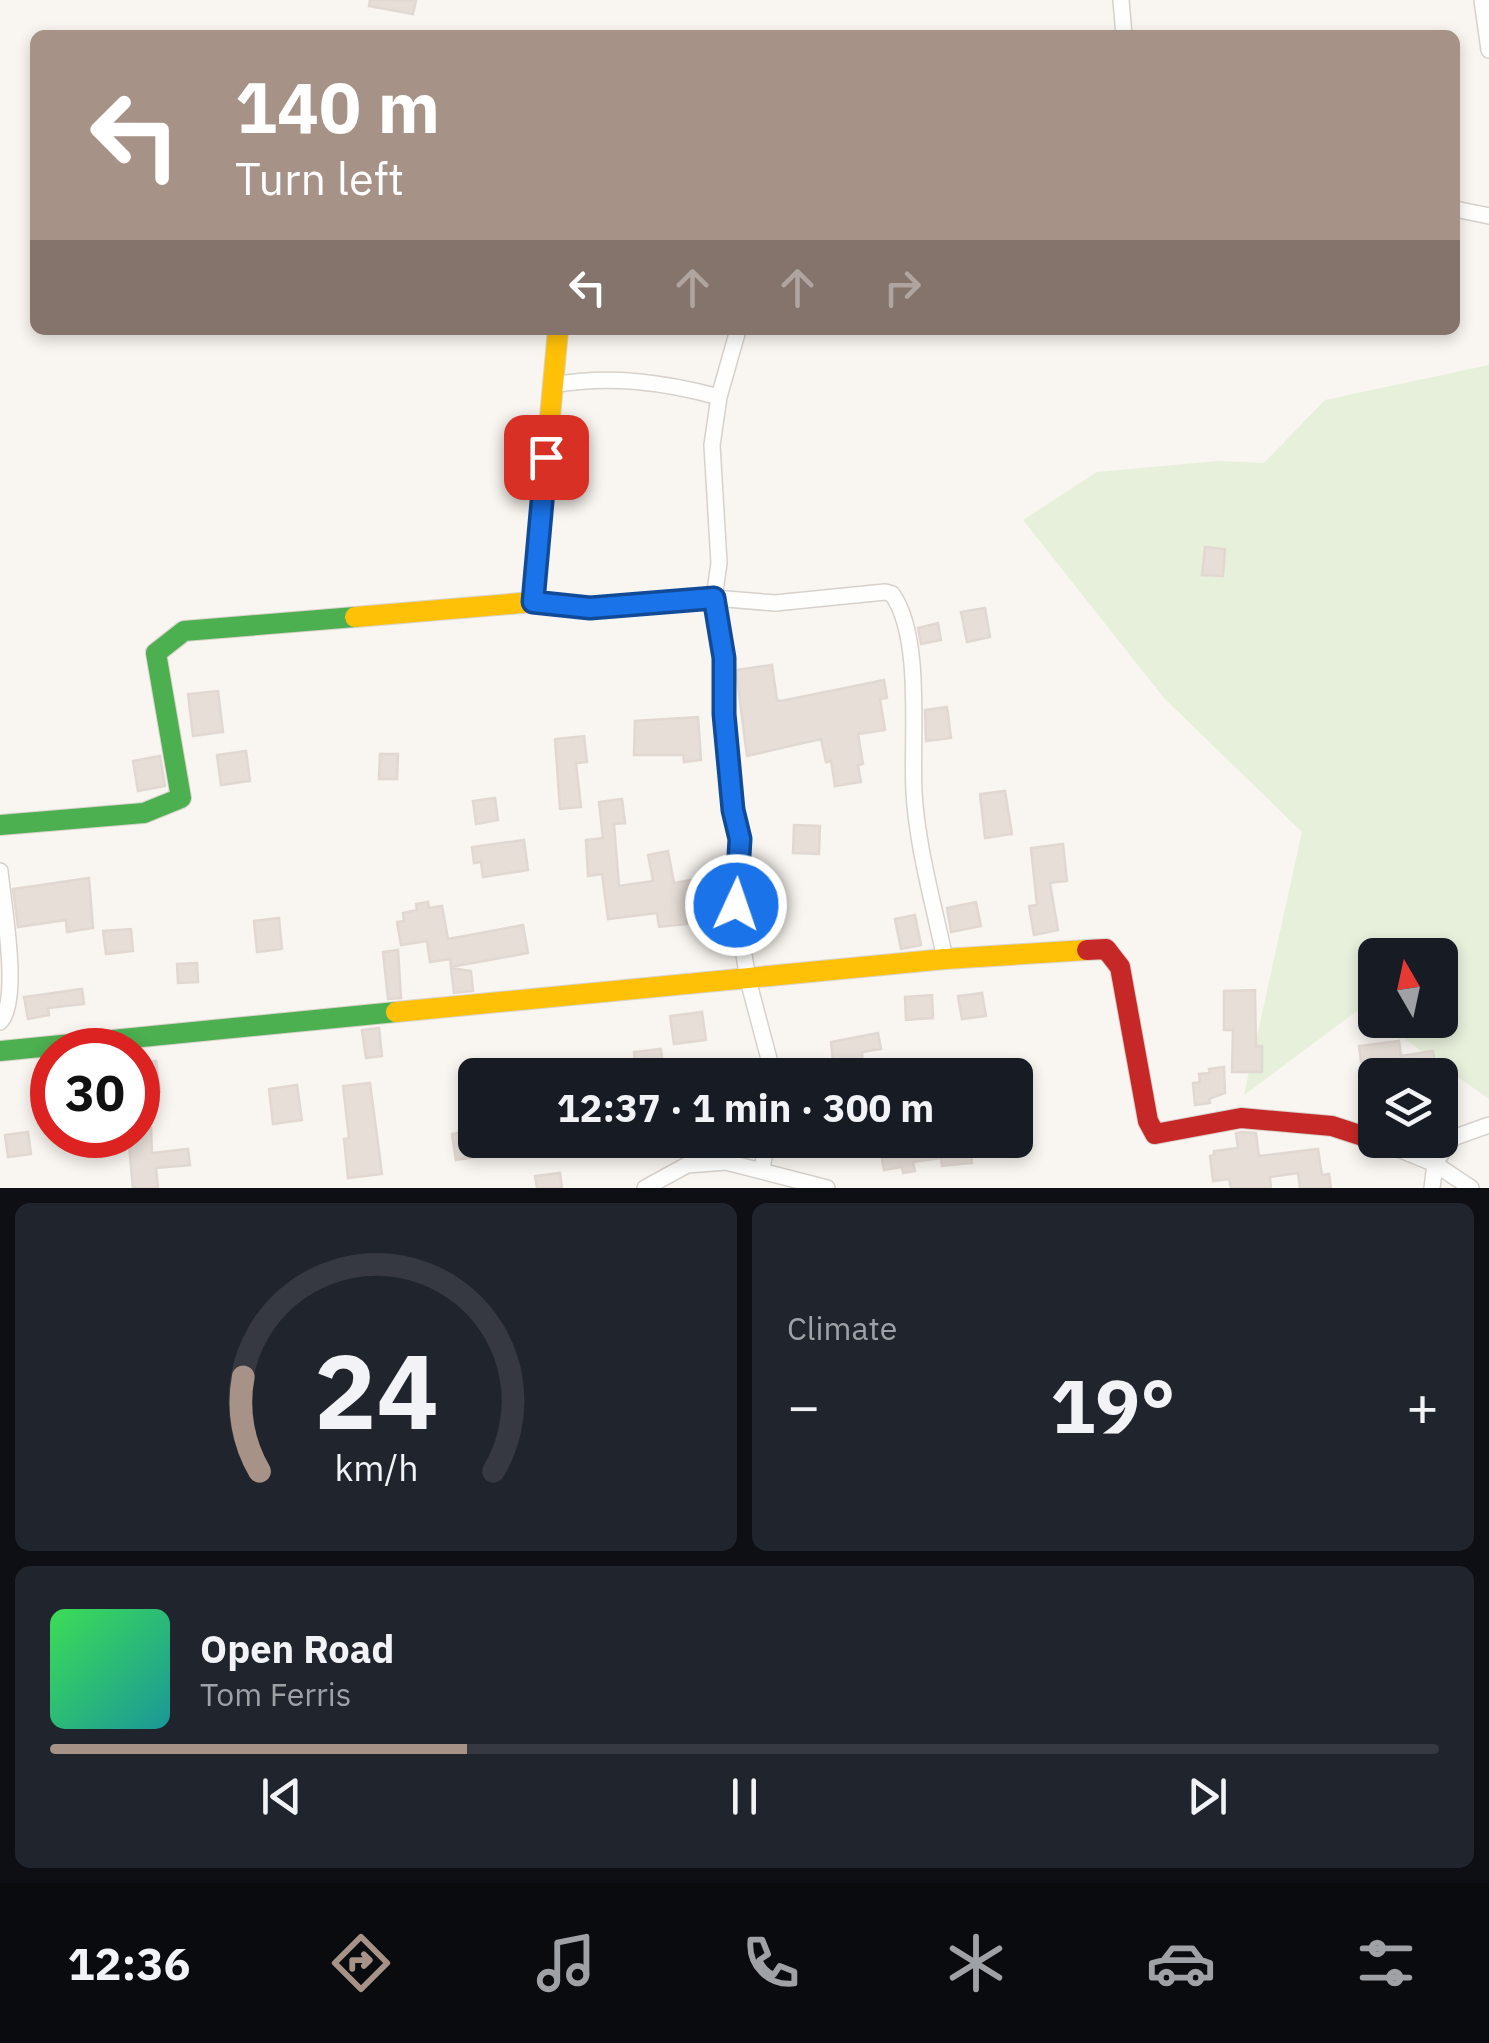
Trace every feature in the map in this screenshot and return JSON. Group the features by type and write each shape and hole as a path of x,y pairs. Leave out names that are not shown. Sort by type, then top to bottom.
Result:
{"street":[{"path":"1121,0 1124,30"},
{"path":"1482,0 1489,50"},
{"path":"1460,210 1489,216"},
{"path":"533,602 558,335"},
{"path":"737,335 719,397 712,445 719,563 714,598 724,658 724,714 733,810 740,839 736,905 748,980 768,1058"},
{"path":"553,385 588,379 627,381 674,385 719,397"},
{"path":"0,825 19,820 144,813 181,798 156,653 184,631 533,602 590,608 714,598 774,603 885,592 896,599 914,676 914,794 945,959"},
{"path":"0,871 10,983 6,1016 0,1022"},
{"path":"0,1051 945,959 1106,949 1120,968 1148,1121 1155,1134 1241,1118 1332,1126 1358,1134"},
{"path":"1432,1188 1435,1164 1450,1139 1489,1125"},
{"path":"762,1169 764,1158"},
{"path":"1420,1158 1471,1188"},
{"path":"644,1188 687,1165 726,1162 826,1188"}],"green space":[{"path":"1489,365 1489,1099 1458,1077 1458,1058 1431,1058 1403,1038 1458,1038 1458,938 1358,938 1358,1010 1244,1095 1302,832 1164,698 1023,520 1097,472 1218,461 1264,463 1325,400"}],"building":[{"path":"370,0 416,0 413,14 369,6"},
{"path":"1205,547 1225,549 1223,576 1202,575"},
{"path":"985,608 990,637 967,642 961,612"},
{"path":"938,623 941,640 921,644 918,628"},
{"path":"772,665 777,700 781,701 884,680 887,698 880,699 885,730 858,734 863,764 858,765 861,782 835,786 831,761 826,762 821,739 747,756 736,670"},
{"path":"218,691 223,732 193,736 188,694"},
{"path":"947,707 951,738 926,741 925,710"},
{"path":"698,717 701,760 684,762 683,755 634,755 635,721"},
{"path":"584,736 587,762 576,763 581,807 560,809 555,739"},
{"path":"246,751 250,781 221,785 217,755"},
{"path":"380,754 398,754 397,779 379,779"},
{"path":"160,756 165,786 138,791 133,761"},
{"path":"1005,791 1012,834 985,838 980,794"},
{"path":"495,798 498,820 476,824 473,801"},
{"path":"622,799 625,823 614,824 619,886 653,881 648,855 668,851 674,883 715,876 719,899 685,905 687,924 659,927 657,913 608,919 602,874 588,876 586,840 603,838 599,802"},
{"path":"794,825 820,826 819,854 793,853"},
{"path":"524,840 528,870 483,877 481,862 474,863 472,847"},
{"path":"1063,844 1067,881 1050,883 1058,930 1034,935 1029,906 1037,905 1031,848"},
{"path":"89,878 93,928 67,932 66,920 18,927 13,889"},
{"path":"428,902 429,908 442,906 448,939 523,925 528,953 451,967 450,959 430,962 427,941 401,945 397,922 404,921 403,913 417,910 416,904"},
{"path":"976,902 981,926 951,932 947,908"},
{"path":"915,915 921,945 901,949 895,919"},
{"path":"279,918 282,949 257,952 254,921"},
{"path":"131,929 133,951 106,954 103,931"},
{"path":"398,950 401,998 388,999 383,952"},
{"path":"197,963 198,982 178,983 177,964"},
{"path":"451,968 471,971 473,991 454,993"},
{"path":"82,989 84,1004 48,1008 49,1015 28,1019 24,997"},
{"path":"1255,990 1256,1046 1262,1046 1262,1072 1232,1072 1233,1030 1224,1030 1224,991"},
{"path":"982,993 986,1016 962,1019 958,996"},
{"path":"932,995 933,1018 906,1020 905,997"},
{"path":"702,1012 706,1040 674,1044 670,1016"},
{"path":"379,1028 382,1056 366,1058 362,1030"},
{"path":"878,1033 881,1049 862,1052 862,1058 833,1058 831,1042"},
{"path":"1399,1041 1401,1056 1433,1051 1434,1058 1360,1058 1359,1046"},
{"path":"661,1049 662,1058 635,1058 634,1052"},
{"path":"1224,1067 1225,1093 1209,1099 1210,1103 1195,1105 1193,1083 1200,1082 1199,1074"},
{"path":"370,1083 382,1174 348,1178 344,1139 349,1138 343,1086"},
{"path":"297,1085 302,1120 273,1124 269,1089"},
{"path":"28,1132 30,1154 8,1157 5,1135"},
{"path":"458,1133 458,1158 468,1158 456,1160 452,1134"},
{"path":"1236,1133 1256,1133 1259,1156 1318,1149 1322,1175 1329,1174 1331,1188 1300,1188 1298,1173 1270,1177 1271,1188 1231,1188 1229,1179 1213,1181 1210,1156 1214,1151 1238,1148"},
{"path":"188,1149 190,1165 156,1168 158,1188 133,1188 130,1158 160,1158 160,1152"},
{"path":"882,1158 941,1158 913,1162 915,1171 903,1173 902,1167 884,1170"},
{"path":"941,1158 971,1158 972,1163 942,1166"},
{"path":"560,1173 562,1188 537,1188 535,1176"}],"traffic: fast":[{"path":"0,825 144,813 181,798 156,653 184,631 355,617"},
{"path":"0,1051 396,1012"}],"traffic: slow":[{"path":"355,617 533,602 558,335"},
{"path":"396,1012 945,959 1087,950"}],"traffic: jam":[{"path":"1087,950 1106,949 1120,967 1148,1121 1155,1134 1241,1118 1332,1126 1358,1134"}],"route":[{"path":"546,457 533,602 590,608 714,598 724,658 724,714 733,810 740,839 736,905"}]}
